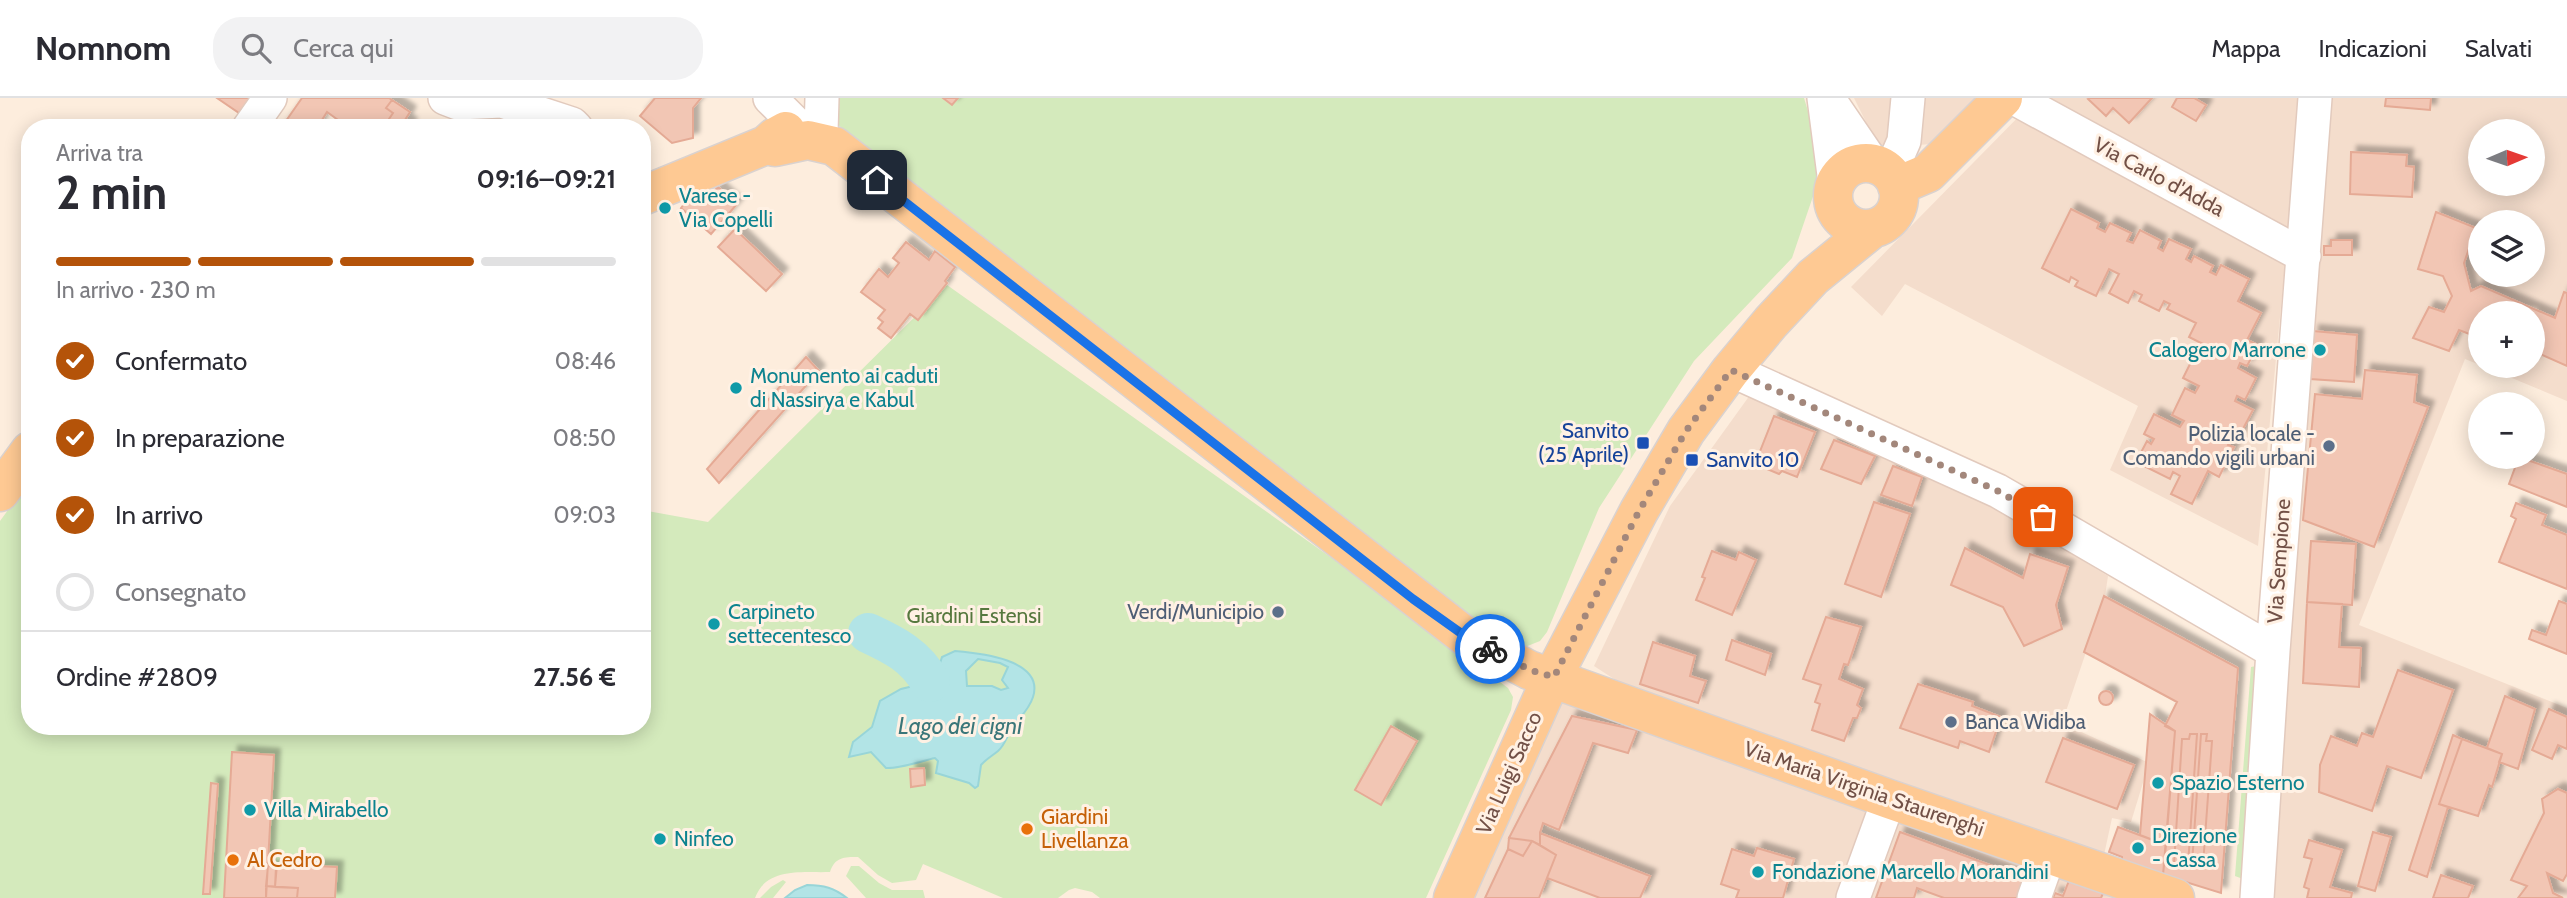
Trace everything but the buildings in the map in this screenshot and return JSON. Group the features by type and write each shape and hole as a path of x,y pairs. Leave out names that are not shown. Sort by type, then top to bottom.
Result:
{"main road":[{"path":"1813,277 1834,191 1842,174 1861,164 1886,174 1928,173 2003,98"},
{"path":"651,193 766,145 808,140 819,126"},
{"name":"Via Maria Virginia Staurenghi","path":"819,126 1465,636 1530,670 2175,898"},
{"path":"1554,677 1639,511 1686,431 1731,370 1813,277 1871,229 1882,225 1897,208 1886,174"},
{"path":"1834,191 1836,209 1850,225 1871,229"},
{"path":"0,492 21,463"},
{"name":"Via Luigi Sacco","path":"1452,898 1554,677"},
{"name":"Via Luigi Sacco","path":"1458,898 1542,710 1554,677"}],"street":[{"path":"255,119 270,98"},
{"path":"445,98 458,103 502,101 557,119"},
{"path":"770,98 819,126"},
{"path":"1826,98 1886,174 1904,141 1908,98"},
{"path":"1826,98 1834,191"},
{"name":"Via Carlo d'Adda","path":"2014,98 2304,256"},
{"name":"Via Sempione","path":"2257,898 2315,98"},
{"path":"1731,370 1998,491 2273,651"},
{"path":"1853,898 1889,799"},
{"path":"2034,898 2050,853"}],"shaded area":[{"path":"1854,98 1987,98 1944,143 1879,148"},
{"path":"2037,98 2301,98 2258,546 2110,470 2138,406 1905,284 1882,316 1851,287"},
{"path":"2327,98 2567,98 2567,401 2512,378 2545,378 2545,301 2468,301 2468,360 2465,359 2359,625 2567,708 2567,898 2264,898"},
{"path":"1750,395 1963,488 2108,576 2105,596 2062,723 2149,763 2131,822 2112,818 2104,855 1631,690 1594,666 1670,506"},
{"path":"1563,687 2160,898 1473,898"}],"green space":[{"path":"838,98 1804,98 1824,164 1792,258 1694,361 1599,508 1547,632 1540,641 1525,647 1467,624 837,124"},
{"name":"Giardini Estensi","path":"947,285 1391,600 1508,688 1513,697 1511,710 1426,898 1100,898 1092,892 1075,888 1058,898 1003,898 923,864 916,880 892,883 878,875 858,857 848,857 835,863 830,872 797,872 776,876 760,888 755,898 0,898 0,521 21,492 21,735 651,735 651,512 708,522"},
{"path":"2267,664 2251,882 2235,876 2251,667"},
{"path":"851,866 859,866 892,890 923,890 925,898 866,898 846,876"},
{"path":"783,880 786,882 773,898 760,898 771,887"}],"water":[{"name":"Lago dei cigni","path":"955,651 1007,660 1029,674 1034,684 1033,697 1026,710 1000,749 981,765 978,786 975,788 969,783 936,773 938,761 935,758 886,768 871,752 849,757 853,742 872,727 880,701 901,689 930,682 936,676 942,657","holes":["978,659 1008,667 1002,680 1008,688 1001,690 992,686 967,686 966,671"]},
{"path":"807,885 828,888 847,898 785,898"}],"waterway":[{"name":"Lago dei cigni","path":"868,633 911,658 930,682"}],"way so far":[{"path":"1490,649 1530,670 1554,677 1639,511 1686,431 1731,370 1998,491 2043,517"}],"place":[{"name":"Varese - Via Copelli","path":"665,208"},
{"name":"Calogero Marrone","path":"2320,350"},
{"name":"Monumento ai caduti di Nassirya e Kabul","path":"736,388"},
{"name":"Sanvito (25 Aprile)","path":"1643,443"},
{"name":"Polizia locale - Comando vigili urbani","path":"2329,446"},
{"name":"Sanvito 10","path":"1692,460"},
{"name":"Verdi/Municipio","path":"1278,612"},
{"name":"Carpineto settecentesco","path":"714,624"},
{"name":"Banca Widiba","path":"1951,722"},
{"name":"Spazio Esterno","path":"2158,783"},
{"name":"Villa Mirabello","path":"250,810"},
{"name":"Giardini Livellanza","path":"1027,829"},
{"name":"Ninfeo","path":"660,839"},
{"name":"Direzione - Cassa","path":"2138,848"},
{"name":"Al Cedro","path":"233,860"},
{"name":"Fondazione Marcello Morandini","path":"1758,872"}],"route":[{"path":"877,180 1413,599 1465,636 1490,649"}]}
